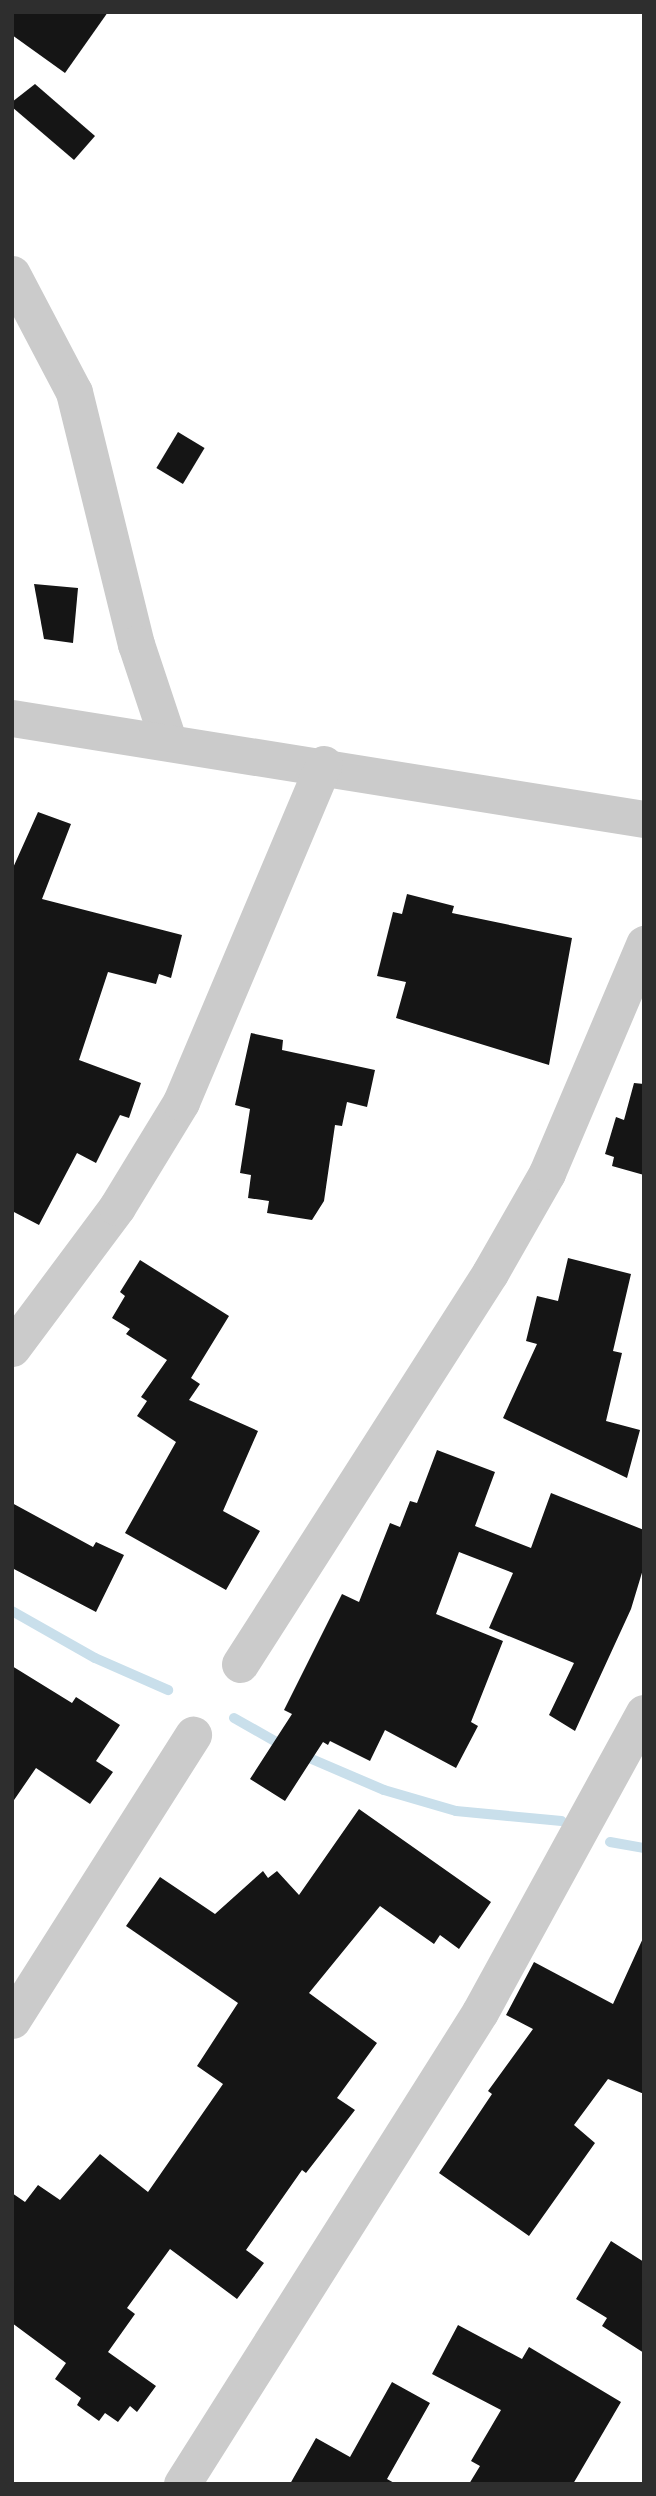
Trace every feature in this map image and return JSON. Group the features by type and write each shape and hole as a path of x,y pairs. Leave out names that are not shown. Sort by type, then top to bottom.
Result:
{"street":[{"path":"12,274 74,392 135,644 168,740"},
{"path":"12,718 324,764 644,819"},
{"path":"12,1348 117,1207 181,1102 324,764"},
{"path":"240,1664 490,1273 547,1173 644,944"},
{"path":"182,2484 480,2012 644,1713"},
{"path":"12,2020 193,1735"}],"building":[{"path":"12,12 108,12 65,73 12,35"},
{"path":"35,84 95,136 74,160 12,107 12,102"},
{"path":"178,432 205,448 183,484 156,468"},
{"path":"34,584 78,588 73,643 44,639"},
{"path":"38,812 71,824 42,899 182,935 171,978 159,974 156,984 108,972 79,1060 141,1083 129,1118 120,1115 96,1163 77,1153 39,1225 12,1211 12,870"},
{"path":"407,894 454,906 452,913 572,938 549,1065 396,1018 406,982 377,976 393,912 402,914"},
{"path":"251,1033 283,1040 282,1050 375,1070 367,1107 347,1102 342,1126 335,1125 324,1201 312,1220 267,1213 269,1201 248,1198 251,1175 240,1173 250,1109 235,1105"},
{"path":"634,1083 644,1084 644,1175 612,1166 614,1157 605,1154 616,1117 624,1120"},
{"path":"568,1258 631,1274 613,1351 622,1353 606,1421 640,1430 627,1478 503,1418 537,1344 526,1341 537,1296 558,1301"},
{"path":"140,1260 229,1316 191,1378 200,1384 189,1400 258,1431 223,1511 260,1531 226,1590 125,1533 176,1442 137,1416 147,1401 141,1397 167,1360 126,1334 130,1329 112,1318 125,1296 120,1292"},
{"path":"437,1450 495,1472 475,1526 531,1548 551,1493 644,1530 644,1566 631,1609 575,1731 549,1715 574,1663 489,1628 513,1573 459,1552 436,1614 503,1641 471,1722 478,1726 456,1768 385,1730 370,1761 330,1741 328,1745 323,1742 285,1801 250,1779 292,1714 284,1710 342,1594 359,1602 390,1523 400,1527 410,1501 417,1503"},
{"path":"12,1503 93,1547 96,1542 124,1555 96,1612 12,1568"},
{"path":"12,1666 72,1703 76,1697 120,1725 96,1761 113,1772 90,1804 36,1768 12,1803"},
{"path":"359,1809 491,1902 459,1949 440,1935 434,1944 380,1906 309,1993 377,2043 337,2098 355,2110 306,2173 302,2170 246,2250 264,2263 237,2299 170,2249 127,2308 135,2314 108,2352 156,2386 137,2412 130,2406 118,2422 105,2413 99,2421 77,2405 81,2398 55,2379 66,2363 12,2323 12,2193 25,2202 38,2185 60,2200 100,2154 148,2192 223,2084 197,2066 238,2003 126,1926 160,1877 215,1914 263,1871 268,1878 277,1871 299,1895"},
{"path":"644,1936 644,2094 608,2079 574,2125 595,2143 529,2236 439,2173 492,2094 488,2091 533,2029 506,2015 534,1962 613,2004"},
{"path":"611,2241 644,2262 644,2353 602,2326 607,2318 576,2299"},
{"path":"458,2325 522,2359 529,2347 621,2402 573,2484 469,2484 480,2466 471,2461 501,2410 432,2374"},
{"path":"392,2382 430,2403 387,2479 396,2484 290,2484 316,2438 350,2457"}],"waterway":[{"path":"12,1611 95,1658 168,1690"},
{"path":"234,1718 285,1747"},
{"path":"300,1754 384,1790 456,1811 562,1821"},
{"path":"610,1842 644,1848"}]}
